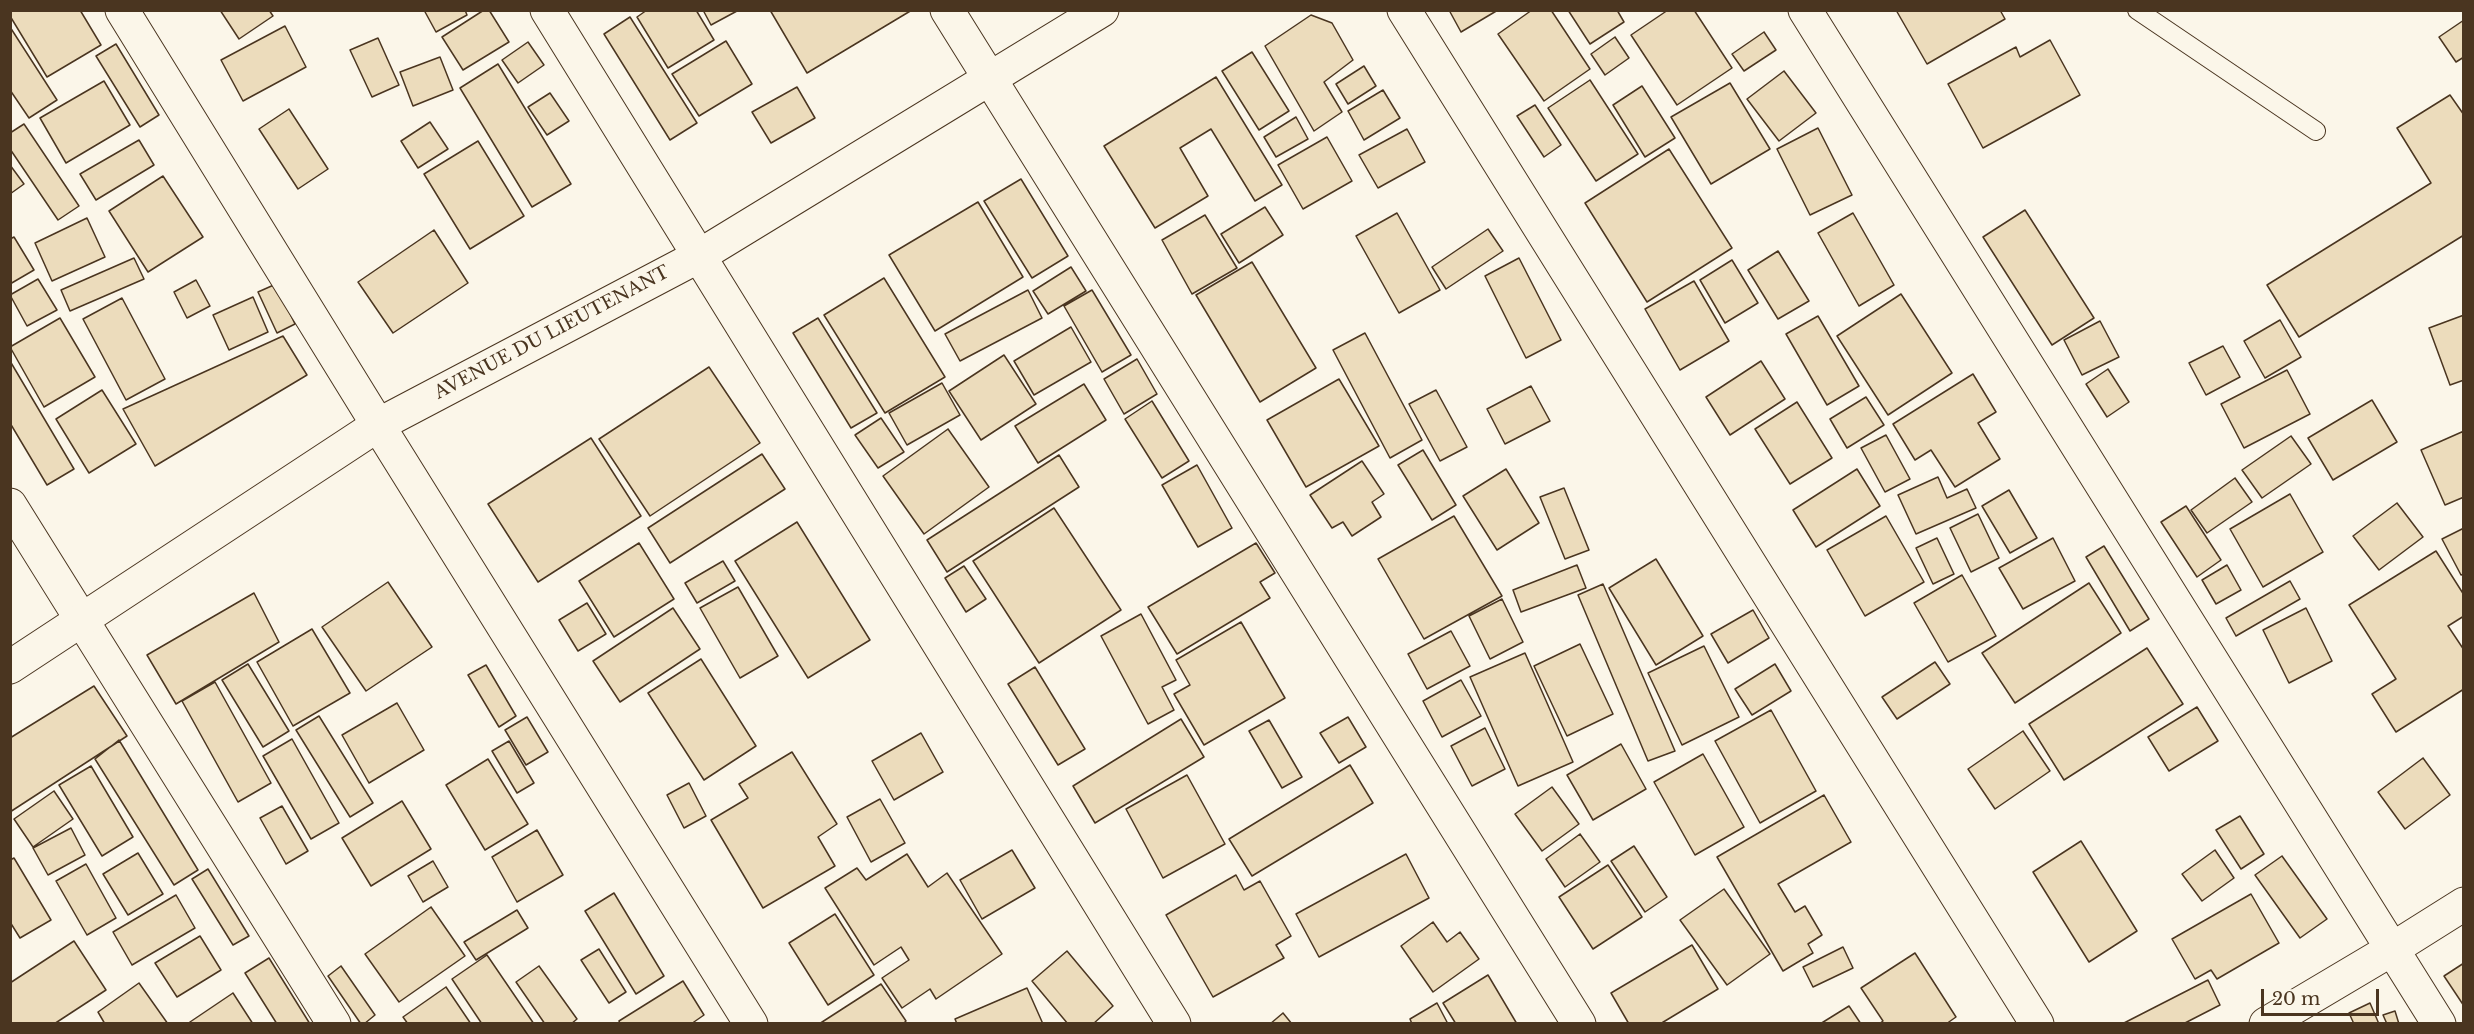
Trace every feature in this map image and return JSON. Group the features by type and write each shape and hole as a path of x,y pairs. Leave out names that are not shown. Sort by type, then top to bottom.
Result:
{"street":[{"path":"122,10 751,1023"},
{"path":"547,10 1174,1023"},
{"path":"947,10 988,80 1579,1023"},
{"name":"AVENUE DU LIEUTENANT","path":"10,667 378,425 699,256 1102,10"},
{"path":"1404,10 2037,1023"},
{"path":"1805,10 2439,1023"},
{"path":"10,505 334,1023"},
{"path":"2266,1023 2394,948 2463,904"}],"lane":[{"path":"2137,10 2316,130"}],"building":[{"path":"10,10 80,10 101,45 47,77 10,16"},
{"path":"220,10 269,10 273,16 239,39"},
{"path":"424,10 465,10 467,15 436,32"},
{"path":"484,10 489,10 509,42 463,70 442,37"},
{"path":"647,10 696,10 714,40 668,68 637,17"},
{"path":"703,10 737,10 737,11 711,25"},
{"path":"770,10 912,10 807,73"},
{"path":"1449,10 1498,10 1461,32"},
{"path":"1532,10 1551,10 1590,69 1544,101 1498,34"},
{"path":"1568,10 1617,10 1624,22 1590,44"},
{"path":"1668,10 1694,10 1732,68 1677,105 1631,35"},
{"path":"1896,10 2000,10 2005,19 1927,64"},
{"path":"1311,15 1332,23 1353,60 1324,82 1342,112 1314,131 1265,46"},
{"path":"630,17 697,123 670,140 604,34"},
{"path":"2464,20 2464,57 2456,62 2439,37"},
{"path":"285,26 306,67 243,101 221,60"},
{"path":"10,27 57,100 29,118 10,90"},
{"path":"1764,32 1776,50 1744,71 1732,54"},
{"path":"1615,37 1629,58 1605,75 1591,54"},
{"path":"378,38 399,85 372,97 350,50"},
{"path":"2050,40 2080,95 1983,148 1948,84 2016,47 2020,57"},
{"path":"726,41 752,84 699,116 672,74"},
{"path":"528,42 544,65 518,83 502,60"},
{"path":"116,44 159,115 140,127 96,56"},
{"path":"1252,52 1289,111 1259,130 1222,71"},
{"path":"440,57 453,90 413,106 400,72"},
{"path":"498,64 571,184 532,207 460,88"},
{"path":"1364,66 1376,86 1348,104 1336,84"},
{"path":"1784,71 1816,113 1779,141 1747,99"},
{"path":"1216,77 1282,185 1255,201 1211,129 1180,148 1208,196 1155,228 1104,146"},
{"path":"1590,80 1638,154 1596,181 1548,108"},
{"path":"104,81 130,125 66,163 40,118"},
{"path":"1730,83 1770,149 1711,184 1671,117"},
{"path":"1642,86 1675,138 1645,157 1613,105"},
{"path":"797,87 815,118 771,143 752,112"},
{"path":"1383,90 1400,118 1364,140 1348,111"},
{"path":"550,93 569,121 547,135 528,107"},
{"path":"2450,95 2464,115 2464,235 2299,337 2267,285 2431,183 2397,128"},
{"path":"1535,105 1561,145 1544,157 1517,116"},
{"path":"289,109 328,169 298,189 259,129"},
{"path":"1296,117 1308,139 1276,157 1264,137"},
{"path":"430,122 448,149 418,168 401,141"},
{"path":"24,124 79,206 58,220 10,149 10,133"},
{"path":"1818,128 1852,195 1810,215 1777,149"},
{"path":"1407,129 1425,162 1378,188 1359,155"},
{"path":"1327,137 1352,181 1303,209 1278,165"},
{"path":"139,140 154,165 96,200 80,174"},
{"path":"478,141 524,216 470,249 424,174"},
{"path":"1669,149 1732,248 1647,302 1585,203"},
{"path":"10,165 24,184 10,194"},
{"path":"163,176 203,237 148,272 109,211"},
{"path":"1021,179 1068,256 1032,278 984,201"},
{"path":"978,202 1023,277 935,331 889,255"},
{"path":"1265,207 1283,235 1239,263 1221,234"},
{"path":"2025,210 2094,318 2052,345 1983,237"},
{"path":"1397,213 1440,290 1399,313 1356,236"},
{"path":"1853,213 1894,285 1859,306 1818,233"},
{"path":"1205,215 1237,268 1192,294 1162,240"},
{"path":"87,218 105,257 52,281 35,243"},
{"path":"1488,229 1503,251 1446,289 1432,267"},
{"path":"434,230 468,283 393,333 358,282"},
{"path":"14,237 34,270 10,284 10,239"},
{"path":"1778,251 1809,301 1778,319 1748,270"},
{"path":"134,258 144,279 70,311 61,290"},
{"path":"1519,258 1561,340 1526,358 1485,276"},
{"path":"1732,260 1758,303 1725,323 1700,280"},
{"path":"1252,262 1316,368 1260,402 1196,295"},
{"path":"1071,267 1086,291 1048,314 1033,291"},
{"path":"884,278 945,377 885,413 824,315"},
{"path":"38,279 57,310 27,326 10,295"},
{"path":"196,280 210,306 187,318 174,292"},
{"path":"1694,281 1729,341 1680,370 1645,309"},
{"path":"276,284 295,324 277,333 258,292"},
{"path":"1028,290 1042,318 960,361 945,334"},
{"path":"1092,290 1131,355 1102,372 1064,306"},
{"path":"1901,294 1952,373 1888,415 1837,336"},
{"path":"253,297 268,332 229,350 213,315"},
{"path":"122,298 165,379 126,400 83,319"},
{"path":"2464,315 2464,380 2450,385 2429,328"},
{"path":"1818,316 1859,386 1827,405 1786,334"},
{"path":"60,318 95,377 44,407 10,347"},
{"path":"818,318 877,413 851,428 793,333"},
{"path":"2280,320 2301,357 2265,378 2244,341"},
{"path":"2100,321 2119,357 2082,375 2064,340"},
{"path":"1071,327 1091,362 1034,395 1014,361"},
{"path":"1365,333 1422,440 1390,458 1333,350"},
{"path":"283,336 307,375 155,466 123,409"},
{"path":"2223,346 2240,377 2206,395 2189,363"},
{"path":"1004,355 1036,404 981,440 949,391"},
{"path":"1137,359 1157,394 1124,414 1104,379"},
{"path":"10,361 74,469 47,485 10,423"},
{"path":"1761,361 1785,399 1730,435 1706,397"},
{"path":"709,367 760,443 650,516 599,439"},
{"path":"2108,369 2129,402 2107,417 2086,384"},
{"path":"2287,370 2310,414 2244,448 2221,404"},
{"path":"1973,374 1996,412 1978,423 2000,459 1955,487 1931,450 1915,460 1893,424"},
{"path":"1339,379 1379,446 1306,487 1267,420"},
{"path":"942,383 960,415 907,445 889,413"},
{"path":"1084,384 1106,420 1038,463 1015,426"},
{"path":"1531,386 1550,421 1505,444 1487,409"},
{"path":"102,390 136,444 89,473 56,419"},
{"path":"1436,390 1467,447 1440,461 1409,404"},
{"path":"1866,397 1884,425 1847,448 1830,419"},
{"path":"2372,400 2397,442 2333,480 2308,438"},
{"path":"1152,401 1189,461 1162,478 1125,419"},
{"path":"1797,402 1832,458 1790,484 1755,429"},
{"path":"881,418 904,452 878,468 855,435"},
{"path":"948,429 989,487 924,534 883,476"},
{"path":"2464,431 2464,497 2445,505 2421,450"},
{"path":"1886,435 1910,479 1885,492 1861,448"},
{"path":"2291,436 2311,464 2262,498 2242,470"},
{"path":"591,438 641,516 538,582 488,504"},
{"path":"1423,450 1456,505 1432,520 1398,465"},
{"path":"762,454 785,489 670,563 648,528"},
{"path":"1059,455 1079,487 947,572 927,540"},
{"path":"1362,461 1384,494 1372,502 1381,517 1352,536 1343,522 1332,528 1310,495"},
{"path":"1197,465 1232,528 1198,547 1162,485"},
{"path":"1506,469 1539,523 1497,550 1463,496"},
{"path":"1857,469 1880,506 1816,547 1793,510"},
{"path":"1938,477 1947,498 1967,489 1976,508 1916,534 1898,495"},
{"path":"2235,478 2252,502 2207,533 2191,510"},
{"path":"1564,488 1589,550 1565,559 1540,497"},
{"path":"2009,490 2037,538 2010,553 1982,506"},
{"path":"2290,494 2323,552 2263,587 2230,529"},
{"path":"2397,503 2423,537 2379,570 2353,536"},
{"path":"2186,506 2221,560 2197,577 2161,522"},
{"path":"1054,508 1121,610 1039,663 973,561"},
{"path":"1978,514 1999,558 1971,572 1950,528"},
{"path":"1454,516 1502,596 1424,639 1378,559"},
{"path":"1886,516 1924,582 1865,616 1827,550"},
{"path":"797,522 870,640 808,678 735,561"},
{"path":"2464,528 2464,574 2461,575 2442,539"},
{"path":"1937,538 1954,574 1933,584 1916,548"},
{"path":"2053,538 2075,581 2023,609 1999,568"},
{"path":"639,543 674,599 614,637 579,581"},
{"path":"1256,543 1275,573 1260,582 1270,598 1177,654 1148,607"},
{"path":"2104,546 2149,619 2130,631 2086,557"},
{"path":"2436,551 2464,595 2464,616 2448,626 2464,650 2464,689 2396,732 2372,694 2396,679 2349,605"},
{"path":"1656,559 1703,636 1656,665 1609,588"},
{"path":"723,561 735,581 697,603 685,583"},
{"path":"1577,565 1586,588 1521,612 1513,590"},
{"path":"2227,565 2241,590 2216,604 2202,580"},
{"path":"964,566 986,599 966,612 945,578"},
{"path":"1962,575 1996,636 1948,662 1914,603"},
{"path":"2290,581 2300,599 2236,636 2226,618"},
{"path":"388,582 432,647 366,691 322,627"},
{"path":"2089,583 2121,633 2015,703 1982,653"},
{"path":"1603,584 1675,751 1648,761 1578,595"},
{"path":"738,587 778,656 740,678 700,608"},
{"path":"254,593 279,642 176,704 147,655"},
{"path":"1502,599 1523,642 1490,659 1469,616"},
{"path":"587,603 606,634 578,651 559,620"},
{"path":"673,608 700,649 620,702 593,661"},
{"path":"2306,608 2332,661 2289,683 2263,630"},
{"path":"1753,610 1769,638 1728,663 1711,634"},
{"path":"1141,614 1176,680 1162,687 1174,710 1148,724 1101,636"},
{"path":"1241,622 1285,698 1204,745 1174,694 1190,685 1176,660"},
{"path":"312,629 350,693 293,726 257,662"},
{"path":"1451,631 1470,666 1427,689 1408,654"},
{"path":"1580,644 1613,714 1567,736 1534,666"},
{"path":"1704,646 1739,717 1682,745 1648,673"},
{"path":"2147,648 2183,704 2064,780 2029,724"},
{"path":"1525,653 1573,762 1518,786 1470,677"},
{"path":"701,659 756,746 704,780 648,693"},
{"path":"1935,662 1950,684 1897,719 1882,697"},
{"path":"248,664 289,731 263,747 222,680"},
{"path":"1775,664 1791,691 1752,715 1735,689"},
{"path":"486,665 516,716 499,727 468,675"},
{"path":"1035,667 1085,749 1058,765 1008,684"},
{"path":"1461,680 1481,716 1442,737 1423,701"},
{"path":"215,682 271,783 238,802 182,701"},
{"path":"94,686 127,736 10,812 10,738"},
{"path":"397,703 424,750 369,783 342,735"},
{"path":"2197,707 2218,741 2169,771 2148,737"},
{"path":"1771,710 1816,791 1760,823 1715,741"},
{"path":"319,716 373,803 350,817 296,730"},
{"path":"527,717 548,752 526,765 505,730"},
{"path":"1348,717 1366,747 1339,763 1320,733"},
{"path":"1181,719 1204,757 1095,823 1073,786"},
{"path":"1269,720 1302,777 1282,788 1249,731"},
{"path":"1485,728 1505,769 1472,786 1451,746"},
{"path":"2023,731 2050,771 1995,809 1968,769"},
{"path":"921,733 943,772 894,800 872,761"},
{"path":"292,739 339,823 311,839 263,756"},
{"path":"119,740 198,870 174,885 95,759"},
{"path":"509,741 534,783 517,793 492,751"},
{"path":"1621,744 1646,789 1593,820 1567,775"},
{"path":"792,752 837,824 818,837 835,866 763,908 711,820 748,798 739,784"},
{"path":"1703,754 1744,827 1695,855 1654,782"},
{"path":"2423,758 2450,795 2405,829 2378,792"},
{"path":"488,759 528,824 485,850 446,785"},
{"path":"1350,765 1373,803 1252,876 1229,839"},
{"path":"91,766 133,837 102,856 59,785"},
{"path":"1187,775 1225,844 1163,878 1126,809"},
{"path":"689,783 706,816 684,828 667,795"},
{"path":"1552,787 1579,824 1542,851 1515,814"},
{"path":"54,791 73,819 33,847 14,819"},
{"path":"1824,795 1851,842 1778,884 1795,912 1805,906 1822,935 1808,944 1813,953 1783,971 1717,857"},
{"path":"880,799 905,843 871,862 847,817"},
{"path":"402,801 431,849 371,886 342,838"},
{"path":"282,806 308,851 286,864 260,818"},
{"path":"2240,816 2264,854 2241,869 2216,830"},
{"path":"71,828 85,855 48,875 33,848"},
{"path":"537,830 563,875 517,902 492,857"},
{"path":"1580,834 1600,862 1565,887 1546,859"},
{"path":"2081,841 2137,931 2089,962 2033,872"},
{"path":"1634,846 1667,897 1645,912 1611,861"},
{"path":"1012,850 1035,888 982,919 960,880"},
{"path":"2215,850 2234,878 2202,901 2182,874"},
{"path":"138,853 163,894 128,915 103,874"},
{"path":"907,854 928,887 947,873 1002,954 936,999 930,989 902,1008 882,978 909,960 901,947 874,965 825,888 857,868 866,880"},
{"path":"1406,854 1429,898 1319,957 1296,914"},
{"path":"2282,856 2327,919 2300,938 2255,875"},
{"path":"14,858 51,920 20,938 10,922 10,860"},
{"path":"433,861 448,887 423,902 408,876"},
{"path":"86,864 116,918 87,935 56,881"},
{"path":"1608,865 1642,917 1593,949 1559,897"},
{"path":"208,869 249,936 233,945 192,879"},
{"path":"1236,875 1244,890 1260,881 1291,936 1276,945 1284,958 1213,997 1166,915"},
{"path":"1724,889 1770,954 1727,985 1680,920"},
{"path":"614,893 664,976 636,994 585,911"},
{"path":"2251,894 2279,943 2217,979 2211,970 2195,979 2172,939"},
{"path":"176,895 195,928 132,965 113,932"},
{"path":"431,907 465,956 399,1002 365,954"},
{"path":"517,910 528,928 476,960 464,942"},
{"path":"835,914 874,975 828,1005 789,943"},
{"path":"1433,922 1447,942 1460,932 1479,959 1433,992 1401,946"},
{"path":"200,936 221,970 177,997 155,963"},
{"path":"74,941 106,990 54,1024 10,1024 10,983"},
{"path":"1692,945 1718,989 1660,1024 1629,1024 1611,993"},
{"path":"1843,947 1853,968 1813,987 1803,967"},
{"path":"599,949 626,992 609,1003 581,960"},
{"path":"1067,951 1113,1006 1093,1024 1068,1024 1032,981"},
{"path":"1915,953 1956,1017 1946,1024 1879,1024 1883,1021 1861,988"},
{"path":"487,955 534,1024 482,1024 452,979"},
{"path":"269,958 310,1024 277,1024 245,973"},
{"path":"2464,963 2464,1006 2444,976"},
{"path":"341,966 375,1015 364,1024 361,1024 328,976"},
{"path":"539,966 577,1019 571,1024 545,1024 516,982"},
{"path":"1488,975 1517,1024 1456,1024 1443,1003"},
{"path":"2208,980 2220,1005 2183,1024 2122,1024"},
{"path":"683,981 704,1015 691,1024 620,1024 619,1021"},
{"path":"139,983 168,1024 105,1024 98,1012"},
{"path":"881,984 906,1021 903,1024 819,1024"},
{"path":"446,987 471,1024 408,1024 403,1017"},
{"path":"1027,988 1043,1024 957,1024 955,1019"},
{"path":"233,993 253,1024 187,1024"},
{"path":"1437,1003 1448,1024 1412,1024 1410,1019"},
{"path":"2370,1003 2379,1024 2354,1024 2349,1013"},
{"path":"1849,1006 1861,1024 1820,1024"},
{"path":"2395,1011 2399,1024 2387,1024 2383,1015"},
{"path":"1283,1013 1292,1024 1270,1024"}]}
